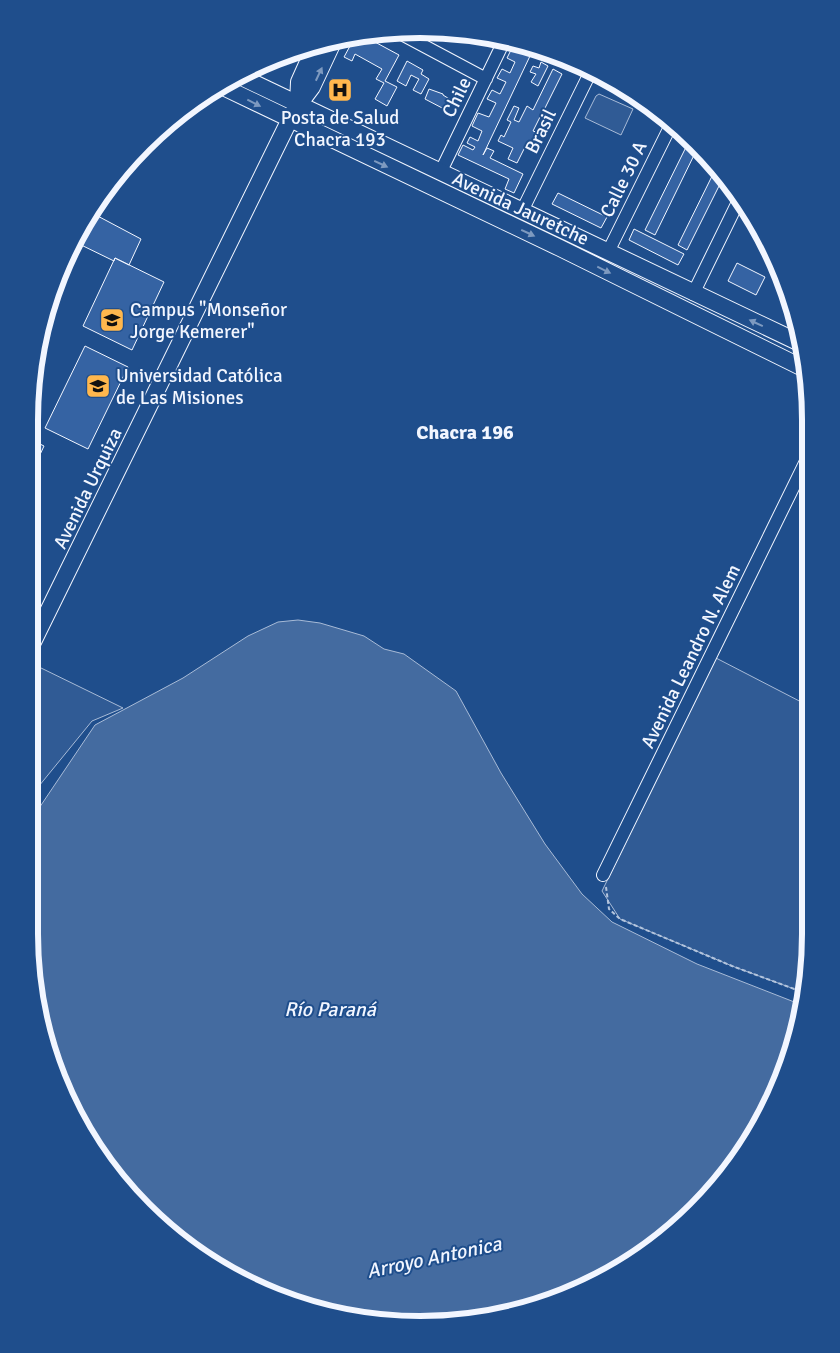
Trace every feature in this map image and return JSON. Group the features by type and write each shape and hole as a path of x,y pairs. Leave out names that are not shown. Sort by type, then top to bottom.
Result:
{"main road":[{"name":"Avenida Urquiza","path":"38,632 298,104 312,86 330,49"},
{"name":"Avenida Urquiza","path":"298,104 300,82 312,54"},
{"name":"Avenida Jauretche","path":"247,79 692,294 794,340"},
{"name":"Avenida Jauretche","path":"228,90 290,121 560,248 798,366"}],"street":[{"path":"409,38 486,79"},
{"name":"Chile","path":"441,172 502,47"},
{"name":"Brasil","path":"522,211 588,77"},
{"name":"Calle 30 A","path":"608,252 669,129"},
{"path":"692,294 736,205"},
{"name":"Avenida Leandro N. Alem","path":"606,880 802,470"}],"path":[{"path":"606,880 605,888 609,909 620,918 732,966 798,990"}],"shaded area":[{"path":"599,94 633,109 621,135 585,118 596,96"},
{"path":"716,658 802,702 802,958 798,990 732,966 620,919 602,891"},
{"path":"39,667 123,708 92,721 38,787"}],"water":[{"name":"Río Paraná","path":"298,620 320,623 364,636 384,649 404,654 456,691 501,773 545,844 582,894 612,922 697,964 796,1003 782,1056 763,1102 738,1146 723,1166 708,1185 672,1221 633,1251 589,1276 543,1295 519,1302 495,1308 445,1315 395,1315 370,1312 345,1308 297,1295 251,1276 229,1264 207,1251 168,1221 132,1185 117,1166 102,1146 77,1102 58,1056 45,1008 41,983 38,958 38,810 95,725 183,678 248,636 278,622"}],"building":[{"path":"372,41 399,55 385,81 397,87 387,106 375,99 384,83 376,79 382,69 355,54 352,61 344,57 351,44"},
{"path":"511,50 530,56 483,155 487,148 494,151 490,158 523,174 514,193 505,189 509,179 458,155 463,145 473,150 475,147 467,143 470,137 478,141 482,131 472,126 478,113 489,117 496,103 487,99 492,90 500,94 506,82 497,78 502,69 510,73 515,62 507,58"},
{"path":"407,61 423,70 421,74 429,79 421,94 413,90 419,79 411,75 406,86 397,81"},
{"path":"541,62 548,66 538,86 531,82 536,74 530,72 533,66 539,68"},
{"path":"553,69 562,74 543,112 551,115 550,120 540,117 533,131 539,133 537,138 541,140 540,145 528,141 517,163 508,159 513,148 498,141 501,135 504,137 511,122 507,120 514,106 519,108 514,120 519,122 527,106 533,110"},
{"path":"429,89 443,94 451,100 446,110 425,99"},
{"path":"686,146 694,154 655,235 645,230"},
{"path":"713,174 720,184 687,250 678,245"},
{"path":"558,193 607,217 601,228 552,204"},
{"path":"97,216 141,239 129,265 115,258 114,261 80,245"},
{"path":"634,229 684,254 678,265 629,240"},
{"path":"115,258 164,282 132,350 83,326"},
{"path":"737,263 765,277 756,295 728,281"},
{"path":"85,346 128,367 88,449 45,428"},
{"path":"38,443 44,446 38,459"}],"place":[{"name":"Posta de Salud Chacra 193","path":"340,90"},
{"name":"Campus \"Monseñor Jorge Kemerer\"","path":"112,320"},
{"name":"Universidad Católica de Las Misiones","path":"98,386"}],"district":[{"name":"Chacra 196","path":"465,432"}],"water label":[{"name":"Arroyo Antonica","path":"434,1257"}]}
